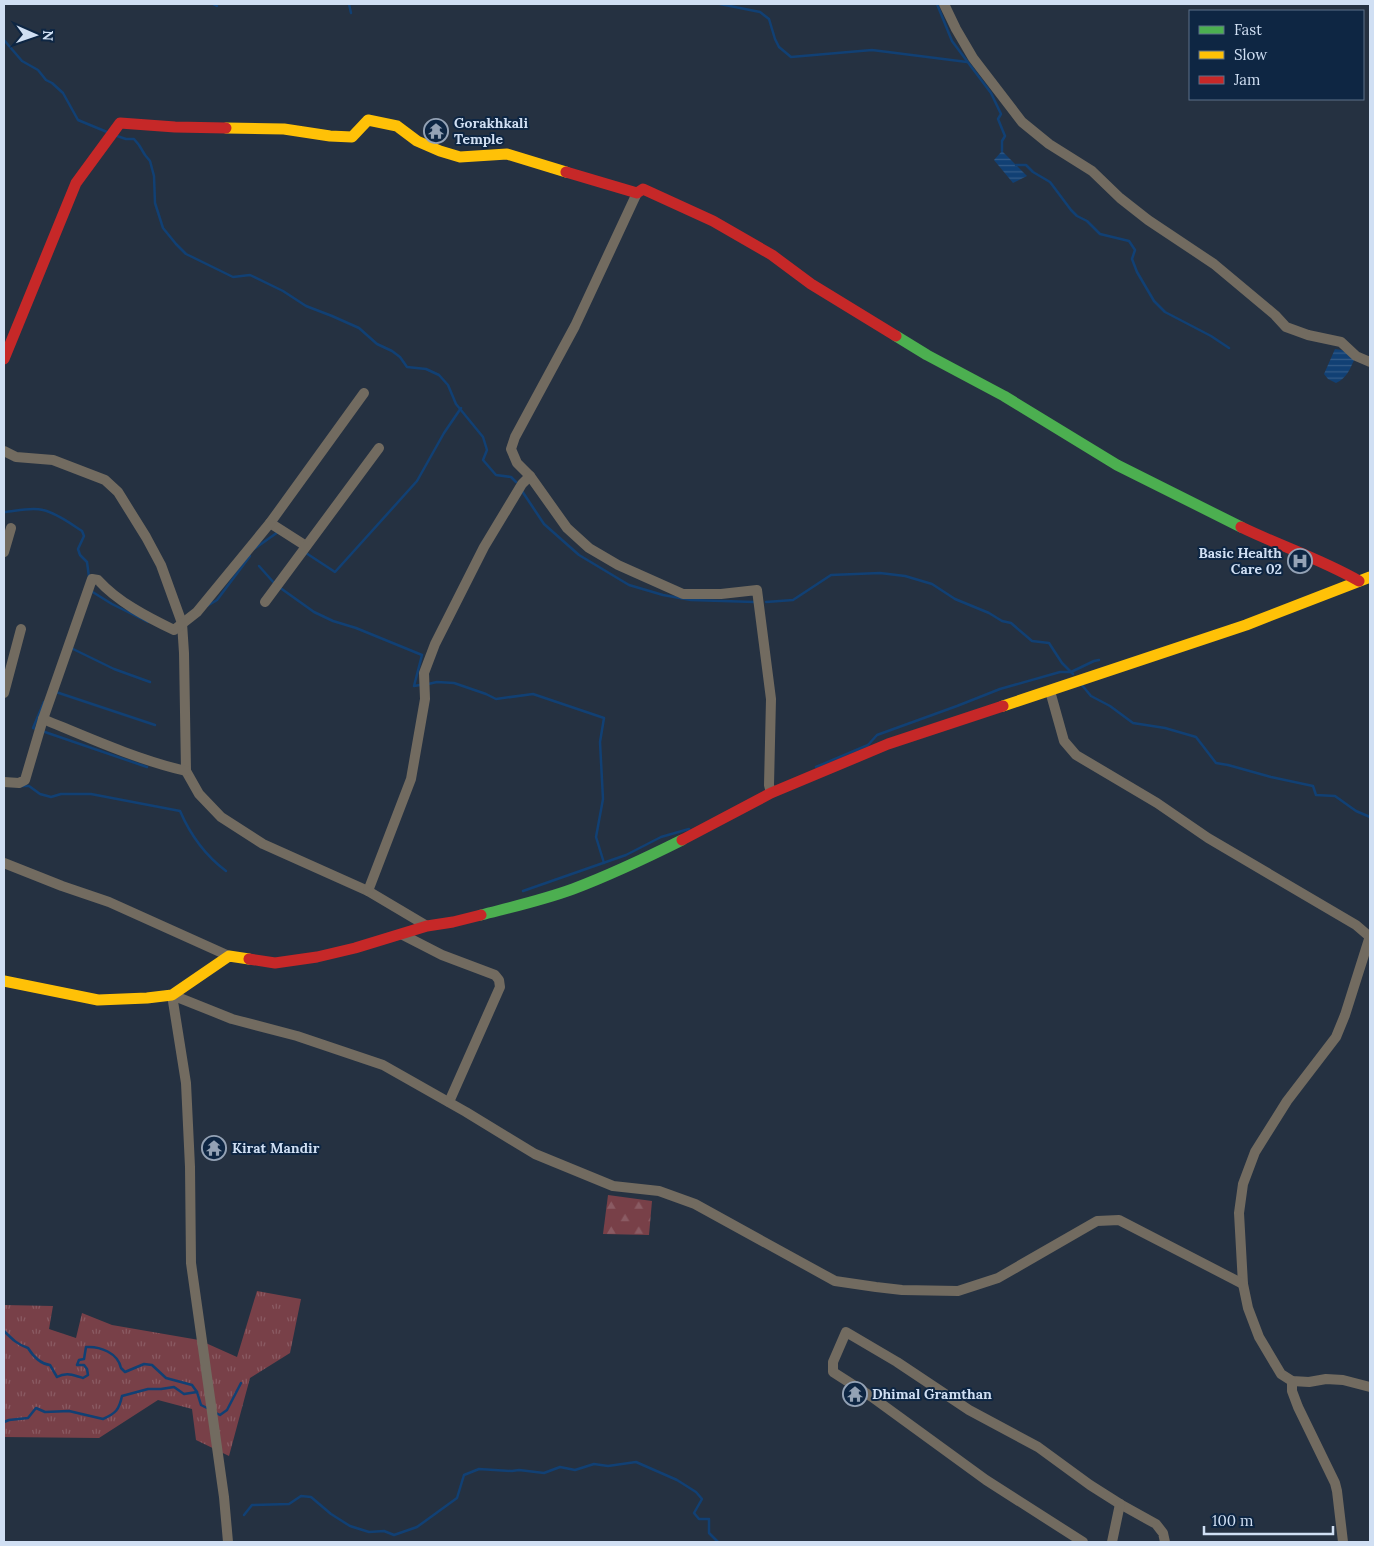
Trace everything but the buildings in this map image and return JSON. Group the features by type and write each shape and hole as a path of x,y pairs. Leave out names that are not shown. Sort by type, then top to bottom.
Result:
{"street":[{"path":"944,4 973,58 1022,122 1049,144 1092,171 1120,198 1148,220 1214,264 1275,315 1286,327 1308,335 1341,342 1356,356 1370,362"},
{"path":"4,359 76,183 120,123 176,127 284,129 330,136 352,136 368,120 397,126 417,141 460,157 507,154 637,193"},
{"path":"771,793 769,786 771,699 757,590 721,594 683,594 618,565 589,548 567,528 530,476 517,463 511,449 575,326 637,193 643,189 713,221 772,254 811,284 927,355 1004,396 1117,465 1250,531 1301,552 1359,581"},
{"path":"4,782 19,783 25,780 43,719 92,579 98,580 107,590 125,603 174,630 197,612 270,522 364,393"},
{"path":"265,602 379,448"},
{"path":"4,451 16,456 53,460 105,480 118,492 161,565 182,623 186,771 199,794 221,817 263,844 368,891 427,926"},
{"path":"368,891 410,779 425,699 424,673 435,644 484,547 522,484 530,476"},
{"path":"270,522 306,546"},
{"path":"4,552 12,528"},
{"path":"4,863 109,902 229,956 275,963 317,957 403,935 427,926 453,922 527,903 572,889 645,859 771,793 888,744 1246,625 1370,577"},
{"path":"4,693 21,629"},
{"path":"1050,691 1064,742 1076,755 1157,803 1208,838 1356,925 1370,936 1345,1015 1336,1037 1287,1101 1255,1152 1243,1184 1239,1213 1243,1284 1248,1308 1258,1337 1281,1374 1292,1382 1326,1379 1342,1380 1370,1386"},
{"path":"43,719 166,767 186,771"},
{"path":"403,935 442,955 495,975 499,980 500,986 449,1102"},
{"path":"172,995 229,956"},
{"path":"4,981 98,1000 124,1000 172,995 232,1019 297,1036 383,1065 535,1154 613,1186 659,1191 695,1204 835,1281 876,1288 958,1291 998,1278 1097,1221 1119,1220 1243,1284"},
{"path":"172,995 186,1083 192,1263 224,1497 228,1542"},
{"path":"1084,1542 986,1480 872,1397 833,1372 833,1362 846,1332 897,1362 969,1410 1038,1447 1090,1485 1156,1524 1163,1533 1165,1542"},
{"path":"1292,1382 1292,1391 1298,1407 1337,1491 1343,1542"},
{"path":"1112,1542 1120,1504"}],"green space":[{"path":"608,1195 652,1201 649,1235 603,1234"},
{"path":"257,1291 301,1299 290,1353 250,1378 229,1456 196,1440 192,1409 158,1400 99,1438 4,1437 4,1305 53,1306 49,1329 76,1338 82,1313 112,1325 199,1340 237,1357"}],"water":[{"path":"1002,151 1027,176 1013,183 994,160"},
{"path":"1335,349 1342,350 1355,358 1346,376 1336,383 1328,379 1324,374"}],"waterway":[{"path":"213,4 217,6"},
{"path":"349,4 351,13"},
{"path":"720,4 760,12 769,19 779,47 791,57 872,50 967,62"},
{"path":"937,4 952,41 991,93 1001,114 998,119 1005,136 1002,141 1002,151"},
{"path":"4,40 22,61 38,70 46,80 63,93 78,120 107,132"},
{"path":"117,136 134,139 150,161 154,176 155,203 163,228 186,254 233,277 250,275 283,291 306,306 359,328 377,344 400,357 407,367 426,369 439,375 448,385 456,404 483,437 487,450 483,460 496,475 511,477 516,482"},
{"path":"1016,165 1026,165 1033,172 1050,182 1071,210 1077,216 1087,221 1100,234 1129,241 1135,250 1132,259 1137,272 1154,301 1165,312 1211,336 1229,348"},
{"path":"306,553 335,572 417,481 444,433 461,408"},
{"path":"522,491 544,524 579,555 629,585 663,595 691,600 754,602"},
{"path":"4,512 29,509 48,511 82,531 84,536 78,549 80,555 87,562 89,577"},
{"path":"254,549 278,532"},
{"path":"207,606 217,600 250,556"},
{"path":"259,566 275,584"},
{"path":"766,602 793,600 831,575 880,573 905,576 932,584 955,599 989,613 1002,621 1011,623 1032,641 1049,643 1062,663 1073,674"},
{"path":"279,587 314,612 422,655 414,686 420,685"},
{"path":"91,591 148,622"},
{"path":"71,648 114,669 150,682"},
{"path":"816,767 868,745 877,735 1000,689 1060,672 1071,672 1099,660"},
{"path":"428,684 437,682 454,683 496,699 533,694 604,718 600,742 603,799 596,837 604,863"},
{"path":"1081,684 1091,696 1110,706 1133,723 1165,728 1196,737 1216,763 1313,786 1316,795 1335,796 1356,811 1370,817"},
{"path":"56,692 155,725"},
{"path":"37,729 33,728 44,702"},
{"path":"42,731 147,767"},
{"path":"20,786 29,786 40,794 51,797 61,794 91,794 180,811 199,844 226,871"},
{"path":"523,891 626,855 661,837 689,829"},
{"path":"4,1331 12,1339 28,1348 40,1361 50,1365 57,1377 67,1374 83,1378 88,1375 84,1365 77,1365 79,1360 84,1359 86,1347 102,1349 116,1358 125,1372 144,1364 152,1365 166,1378 192,1385 197,1392 201,1405 207,1408"},
{"path":"214,1412 220,1415 227,1410 241,1383"},
{"path":"4,1422 28,1418 36,1408 45,1412 69,1411 103,1419 116,1410 120,1405 122,1396 148,1389 174,1387 184,1394 197,1392"},
{"path":"244,1515 252,1505 289,1504 301,1496 311,1497 331,1514 350,1526 369,1532 384,1531 394,1535 417,1527 457,1498 464,1475 479,1469 544,1473 560,1467 575,1470 594,1464 608,1466 636,1462 677,1480 696,1492 702,1499 694,1513 699,1519 709,1519 709,1533 718,1542"}],"traffic: fast":[{"path":"896,336 927,355 1004,396 1117,465 1241,527"},
{"path":"481,915 573,889 628,866 682,840"}],"traffic: slow":[{"path":"226,128 284,129 330,136 352,137 368,120 397,126 417,141 460,157 507,154 566,172"},
{"path":"1003,706 1246,625 1370,577"},
{"path":"4,981 98,1000 147,998 172,995 229,956 249,959"}],"traffic: jam":[{"path":"4,359 76,183 120,123 226,128"},
{"path":"566,172 637,193 643,189 713,221 772,255 811,284 896,336"},
{"path":"1241,527 1330,566 1359,581"},
{"path":"682,840 771,793 888,744 1003,706"},
{"path":"249,959 275,963 317,957 355,948 427,926 481,915"}],"place":[{"name":"Gorakhkali Temple","path":"436,131"},
{"name":"Basic Health Care 02","path":"1300,561"},
{"name":"Kirat Mandir","path":"214,1148"},
{"name":"Dhimal Gramthan","path":"855,1394"}]}
